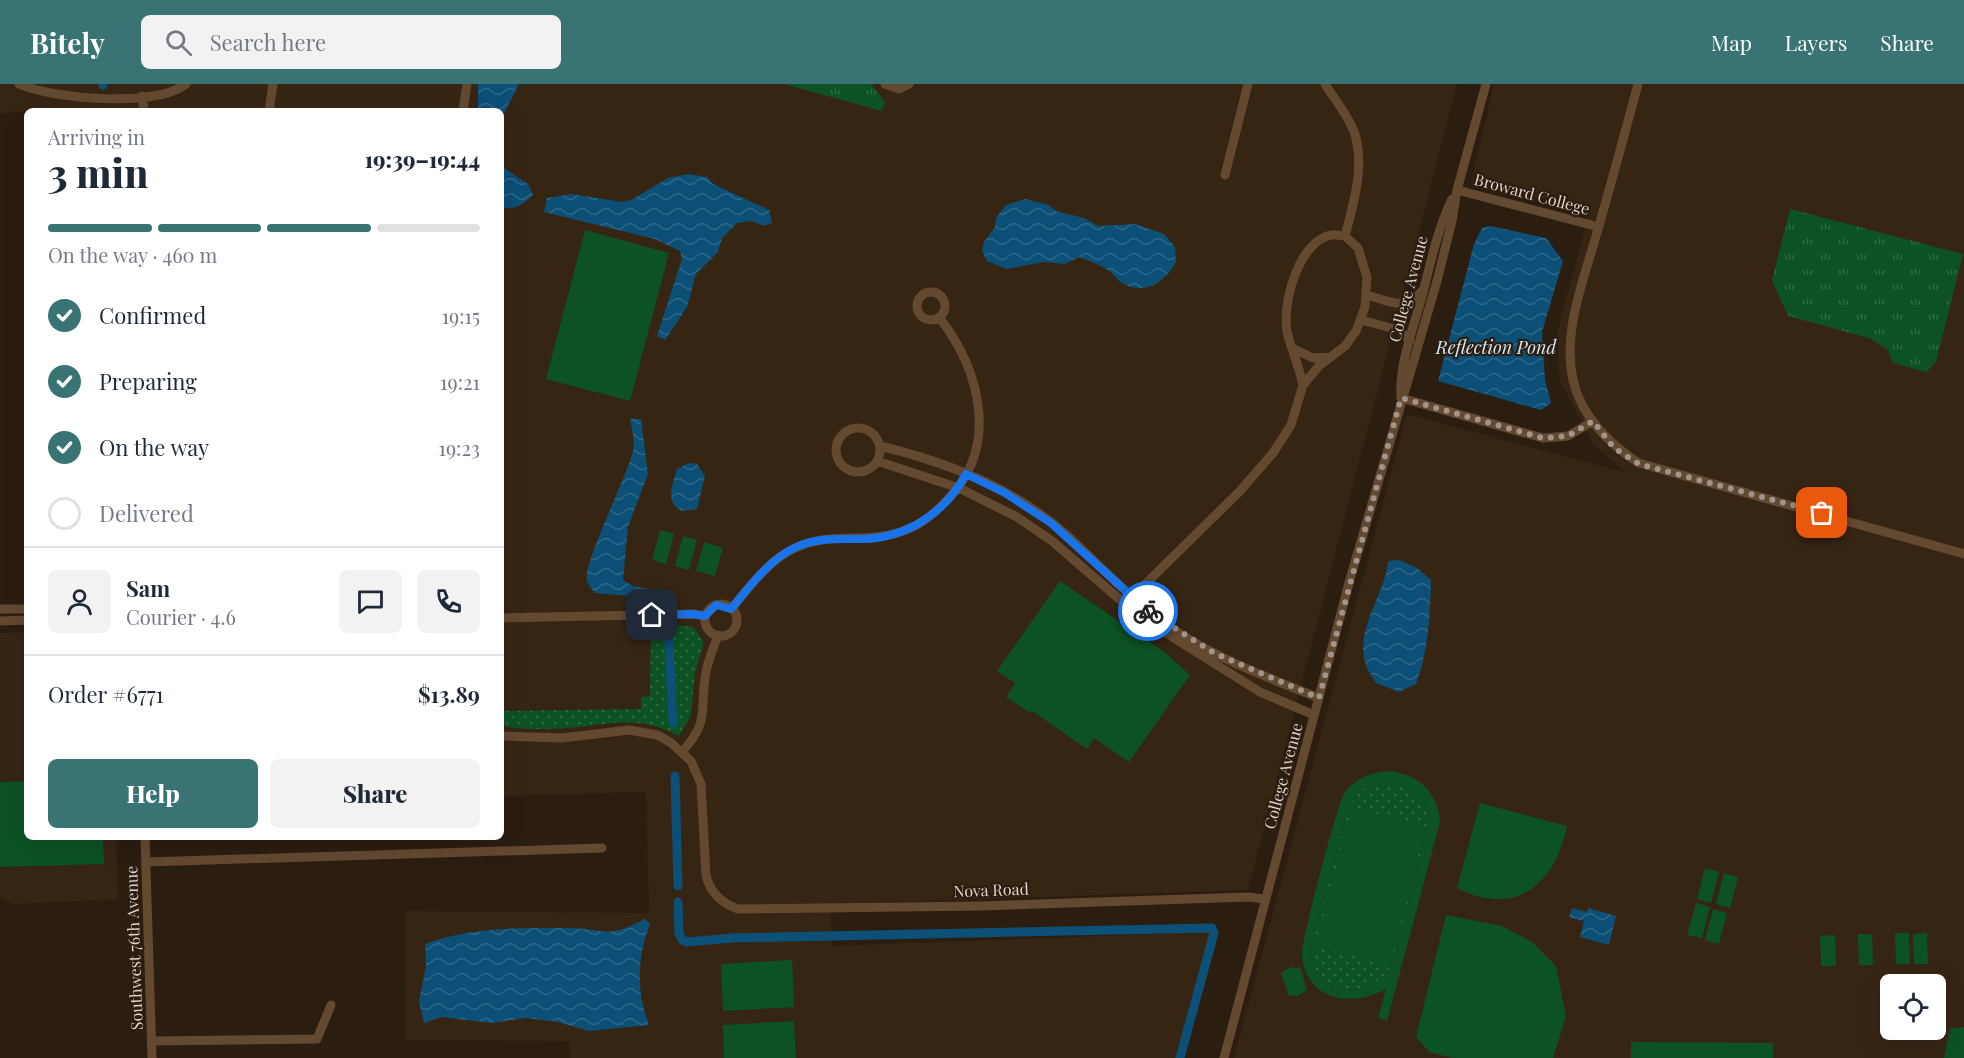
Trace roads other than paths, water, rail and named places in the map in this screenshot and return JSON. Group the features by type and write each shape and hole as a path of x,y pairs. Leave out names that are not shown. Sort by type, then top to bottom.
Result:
{"street":[{"path":"19,84 46,94 75,98 164,95 186,84"},
{"path":"269,108 273,84"},
{"path":"463,108 467,84"},
{"path":"885,84 898,89 909,84"},
{"path":"1225,175 1248,84"},
{"path":"1325,84 1356,136 1358,164 1356,193 1345,236"},
{"name":"College Avenue","path":"1224,1058 1314,715 1401,398 1410,382 1452,221 1457,190 1486,84"},
{"name":"Broward College","path":"1638,84 1570,334 1569,350 1575,389 1593,421 1614,448 1639,464 1964,554"},
{"path":"142,96 144,108"},
{"name":"College Avenue","path":"1401,398 1400,380 1442,219 1457,190"},
{"name":"Broward College","path":"1457,190 1599,227"},
{"path":"1128,601 1240,491 1273,453 1291,425 1303,385 1350,341 1360,320 1367,296 1367,277 1358,248 1345,236 1330,235 1315,243 1299,263 1288,296 1288,335 1303,385"},
{"path":"1367,296 1404,304 1415,300 1423,290"},
{"path":"731,609 766,570 793,548 825,538 872,538 900,532 927,519 959,488 979,434 979,403 968,362 939,317"},
{"path":"1360,320 1399,330 1410,341"},
{"path":"1294,349 1313,358 1331,357"},
{"path":"1401,398 1543,438 1568,436 1593,421"},
{"path":"855,428 868,430 878,440 880,446 877,461 867,470 847,469 838,459 836,445 843,433 855,428"},
{"path":"880,446 933,461 1005,493 1051,523 1128,601 1182,634 1248,669 1319,698"},
{"path":"877,461 959,488 1010,513 1052,541 1128,601 1240,681 1314,715"},
{"path":"716,605 731,609 736,617 735,627 728,634 718,635 706,626 705,616 716,605"},
{"path":"0,609 24,609"},
{"path":"504,618 693,614 705,616"},
{"path":"0,621 24,620"},
{"path":"504,736 553,739 629,730 657,735 682,752 699,731 703,721 706,671 718,635"},
{"path":"1240,681 1248,669"},
{"name":"Nova Road","path":"682,752 694,766 701,784 706,875 710,887 720,900 746,910 1248,897 1265,899"},
{"name":"Southwest 76th Avenue","path":"145,840 152,1058"},
{"path":"146,862 602,848"},
{"path":"152,1041 317,1039 331,1005"}],"water":[{"path":"478,84 519,84 504,113 504,108 478,108"},
{"path":"504,168 528,184 533,195 525,202 511,208 504,207"},
{"path":"689,174 707,177 713,184 769,210 772,223 763,226 752,221 737,223 722,238 718,252 696,274 687,307 665,340 657,336 682,259 680,251 655,239 544,212 547,198 572,194 622,202 631,200 668,178"},
{"path":"1025,199 1049,205 1056,211 1084,218 1098,226 1135,224 1164,234 1175,247 1176,262 1160,281 1154,285 1138,288 1122,283 1111,272 1079,257 1065,264 1043,262 1007,269 987,261 982,251 984,242 995,227 996,218 1006,205"},
{"name":"Reflection Pond","path":"1491,226 1546,238 1563,261 1542,332 1545,380 1551,403 1541,410 1438,381 1474,244 1482,228"},
{"path":"630,419 641,419 648,474 628,527 623,580 633,586 668,593 671,607 663,607 663,601 655,598 595,593 587,581 591,558 633,451"},
{"path":"689,463 697,464 705,476 697,509 682,511 673,503 671,492 677,469"},
{"path":"1399,560 1417,568 1431,580 1424,658 1416,684 1399,692 1376,683 1366,665 1363,649 1364,636 1386,574 1388,561"},
{"path":"1572,908 1587,912 1588,908 1616,916 1609,945 1580,937 1584,921 1569,917"},
{"path":"645,919 650,924 643,949 640,987 649,1025 589,1031 558,1022 526,1018 491,1023 441,1017 424,1023 419,1001 426,966 425,944 477,931 579,928 614,931"}],"waterway":[{"path":"668,625 673,723"},
{"path":"675,776 678,886"},
{"path":"678,902 679,934 682,940 687,942 732,938 1212,928 1214,933 1180,1058"}]}
